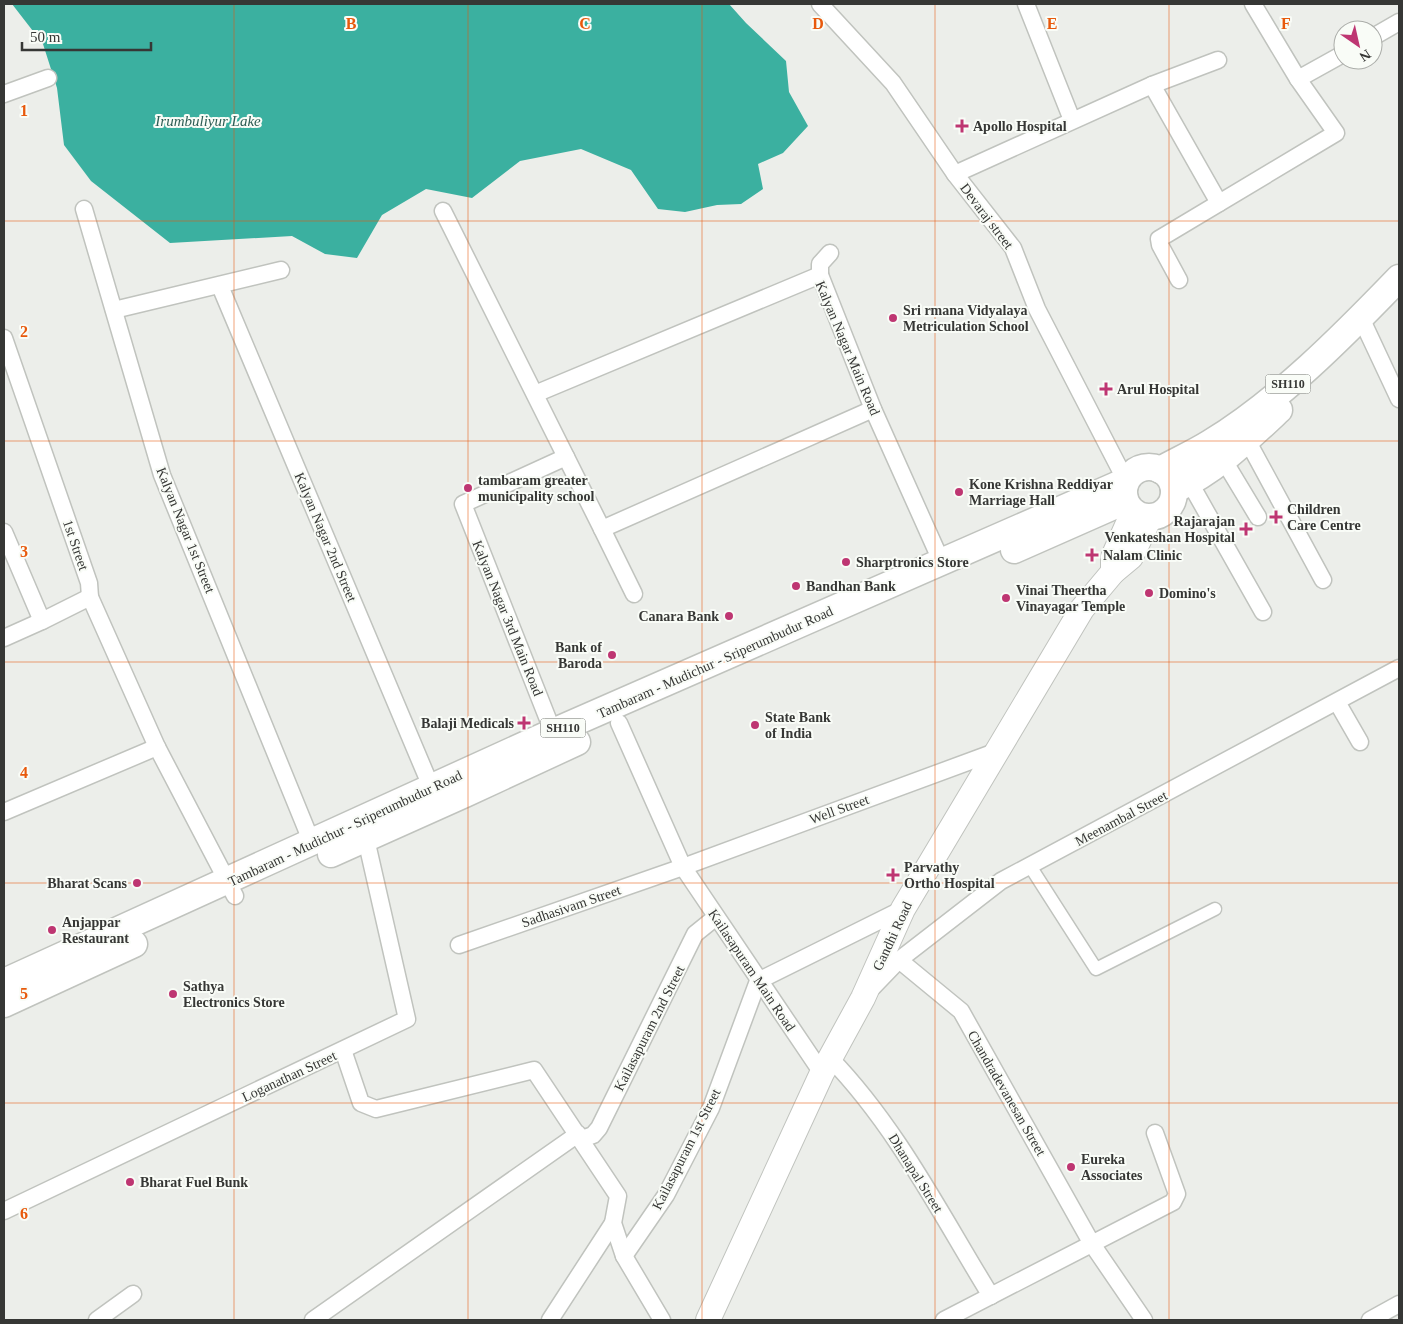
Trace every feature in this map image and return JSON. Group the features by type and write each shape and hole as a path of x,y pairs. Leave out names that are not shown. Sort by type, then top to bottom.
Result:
{"main road":[{"name":"SH110","path":"1174,481 1223,459 1248,440 1363,323 1399,278"},
{"name":"SH110","path":"1174,481 1211,442 1255,411 1399,296"},
{"path":"1145,468 1174,481 1173,498 1166,510 1134,503 1137,470 1145,468"},
{"name":"Tambaram - Mudichur - Sriperumbudur Road","path":"4,1004 231,889 312,843 553,732 942,563 1134,503"},
{"name":"Tambaram - Mudichur - Sriperumbudur Road","path":"4,982 231,889 366,839 619,724 1134,503"},
{"name":"Gandhi Road","path":"708,1320 826,1066 862,998 903,909 1082,609 1113,572 1131,557 1134,503"}],"street":[{"name":"Devaraj street","path":"822,4 893,83 955,174 1012,248 1038,309 1134,503"},
{"path":"1026,4 1072,120"},
{"path":"1179,280 1159,240 1336,133 1298,79 1253,4"},
{"path":"1383,31 1399,22"},
{"path":"955,174 1152,85 1218,60"},
{"path":"1298,79 1333,60"},
{"path":"4,94 48,78"},
{"path":"1152,85 1218,204"},
{"name":"Kalyan Nagar 1st Street","path":"84,210 162,475 312,843"},
{"path":"443,211 634,594"},
{"path":"820,275 820,264 830,253"},
{"path":"114,310 281,270"},
{"name":"Kalyan Nagar Main Road","path":"535,394 820,275 873,409 942,563"},
{"name":"Kalyan Nagar 2nd Street","path":"220,286 432,789"},
{"path":"1363,323 1399,399"},
{"name":"1st Street","path":"4,338 89,584 90,598 157,747 231,889"},
{"path":"602,529 873,409"},
{"path":"1248,440 1324,580"},
{"name":"Kalyan Nagar 3rd Main Road","path":"553,732 463,504 566,457"},
{"path":"1223,459 1258,517"},
{"path":"1174,481 1263,612"},
{"path":"4,532 42,621"},
{"path":"4,638 90,598"},
{"name":"Meenambal Street","path":"862,998 900,960 1001,881 1399,668"},
{"path":"1337,702 1360,742"},
{"name":"Kailasapuram Main Road","path":"619,724 683,867 758,981 826,1066"},
{"path":"4,812 157,747"},
{"name":"Well Street","path":"683,867 995,752"},
{"name":"Loganathan Street","path":"4,1211 407,1019 366,839"},
{"path":"1030,866 1096,969 1215,909"},
{"name":"Sadhasivam Street","path":"459,945 683,867"},
{"path":"758,981 903,909"},
{"name":"Kailasapuram 2nd Street","path":"313,1320 580,1137 593,1135 695,934 716,917"},
{"name":"Chandradevanesan Street","path":"900,960 961,1011 1092,1244 1144,1320"},
{"name":"Kailasapuram 1st Street","path":"624,1256 666,1195 711,1108 758,981"},
{"path":"343,1050 361,1103 376,1109 534,1070 618,1196 613,1223 550,1320"},
{"name":"Dhanapal Street","path":"826,1066 869,1101 896,1140 991,1296"},
{"path":"944,1320 1173,1202 1177,1194 1155,1133"},
{"path":"613,1223 624,1256 662,1320"},
{"path":"97,1320 133,1294"},
{"path":"1370,1320 1399,1304"}],"water":[{"name":"Irumbuliyur Lake","path":"12,4 729,4 786,61 789,92 808,126 783,153 758,164 763,189 741,204 717,205 685,212 658,209 631,170 581,149 520,161 472,198 426,189 382,215 357,258 325,254 292,236 170,243 91,181 64,145 57,88 43,44"}],"place":[{"name":"Apollo Hospital","path":"962,126"},
{"name":"Sri rmana Vidyalaya Metriculation School","path":"893,318"},
{"name":"Arul Hospital","path":"1106,389"},
{"name":"tambaram greater municipality school","path":"468,488"},
{"name":"Kone Krishna Reddiyar Marriage Hall","path":"959,492"},
{"name":"Children Care Centre","path":"1276,517"},
{"name":"Rajarajan Venkateshan Hospital","path":"1246,529"},
{"name":"Nalam Clinic","path":"1092,555"},
{"name":"Sharptronics Store","path":"846,562"},
{"name":"Bandhan Bank","path":"796,586"},
{"name":"Domino's","path":"1149,593"},
{"name":"Vinai Theertha Vinayagar Temple","path":"1006,598"},
{"name":"Canara Bank","path":"729,616"},
{"name":"Bank of Baroda","path":"612,655"},
{"name":"Balaji Medicals","path":"524,723"},
{"name":"State Bank of India","path":"755,725"},
{"name":"Parvathy Ortho Hospital","path":"893,875"},
{"name":"Bharat Scans","path":"137,883"},
{"name":"Anjappar Restaurant","path":"52,930"},
{"name":"Sathya Electronics Store","path":"173,994"},
{"name":"Eureka Associates","path":"1071,1167"},
{"name":"Bharat Fuel Bunk","path":"130,1182"}]}
